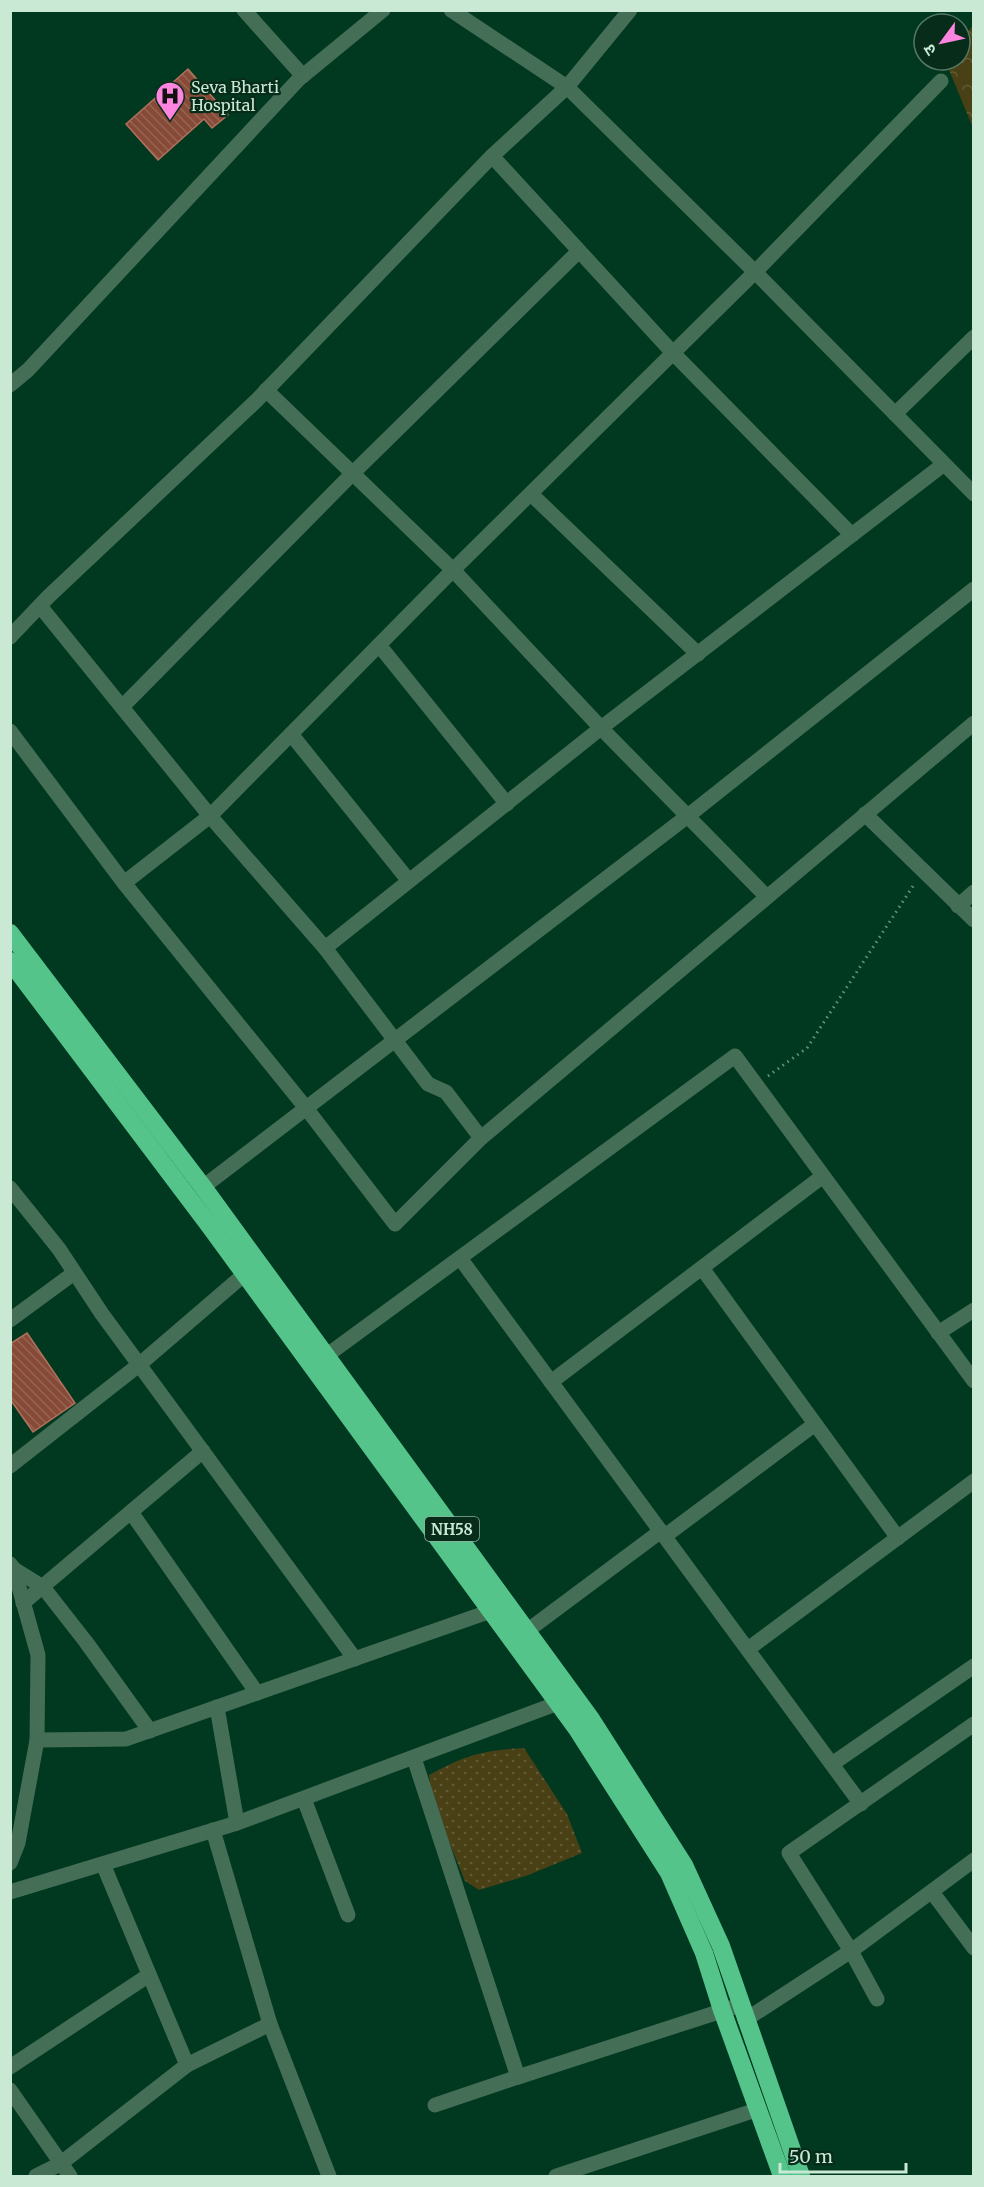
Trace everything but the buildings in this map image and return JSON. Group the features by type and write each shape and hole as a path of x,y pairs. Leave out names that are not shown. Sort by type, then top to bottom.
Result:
{"highway":[{"name":"NH58","path":"10,933 203,1187 527,1631 567,1700 577,1729 669,1873 704,1953 722,2010 782,2176"},
{"name":"NH58","path":"10,961 210,1226 491,1611 567,1700 684,1865 721,1946 801,2176"}],"street":[{"path":"244,10 303,76"},
{"path":"10,386 28,370 303,76 383,10"},
{"path":"451,10 567,87 755,272 974,494"},
{"path":"10,637 266,390 492,156 567,87 630,10"},
{"path":"124,883 210,816 453,570 755,272 941,81"},
{"path":"492,156 673,353 852,535"},
{"path":"122,708 352,474 578,252"},
{"path":"895,414 974,337"},
{"path":"266,390 453,570 601,728 689,815 767,897"},
{"path":"325,948 601,728 944,464"},
{"path":"531,494 698,654"},
{"path":"203,1187 689,815 974,589"},
{"path":"40,606 210,816 325,948 428,1084 446,1092 481,1138"},
{"path":"379,645 507,804"},
{"path":"10,730 124,883 306,1108 395,1224 481,1138 974,723"},
{"path":"291,734 409,882"},
{"path":"865,814 974,920"},
{"path":"958,906 974,892"},
{"path":"326,1356 735,1056 974,1381"},
{"path":"551,1382 823,1176"},
{"path":"10,1188 59,1249 102,1314 355,1659"},
{"path":"460,1258 861,1804"},
{"path":"10,1466 140,1364 258,1262"},
{"path":"702,1268 898,1538"},
{"path":"10,1320 74,1273"},
{"path":"938,1333 974,1310"},
{"path":"527,1631 815,1424"},
{"path":"23,1603 203,1451"},
{"path":"748,1649 974,1482"},
{"path":"131,1512 257,1693"},
{"path":"12,1567 43,1587 150,1731"},
{"path":"10,1863 18,1843 38,1740 38,1655 12,1567"},
{"path":"38,1740 126,1739 491,1611"},
{"path":"832,1764 974,1666"},
{"path":"10,1892 237,1823 567,1700"},
{"path":"217,1707 237,1823"},
{"path":"877,2000 851,1951 789,1853 974,1724"},
{"path":"414,1758 518,2077"},
{"path":"304,1799 348,1915"},
{"path":"213,1830 270,2024 329,2176"},
{"path":"435,2104 722,2010 743,2012 851,1951 974,1860"},
{"path":"103,1864 187,2065"},
{"path":"932,1892 974,1948"},
{"path":"10,2067 149,1975"},
{"path":"36,2176 60,2164 187,2065 270,2024"},
{"path":"10,2090 70,2176"},
{"path":"556,2176 759,2109"}],"path":[{"path":"756,1084 807,1048 923,871"}],"green space":[{"path":"974,25 973,128 950,72 972,72 972,26"},
{"path":"524,1748 567,1814 582,1853 526,1876 479,1890 465,1881 432,1800 429,1775 475,1755 497,1750"}],"place":[{"name":"Seva Bharti Hospital","path":"170,122"}]}
